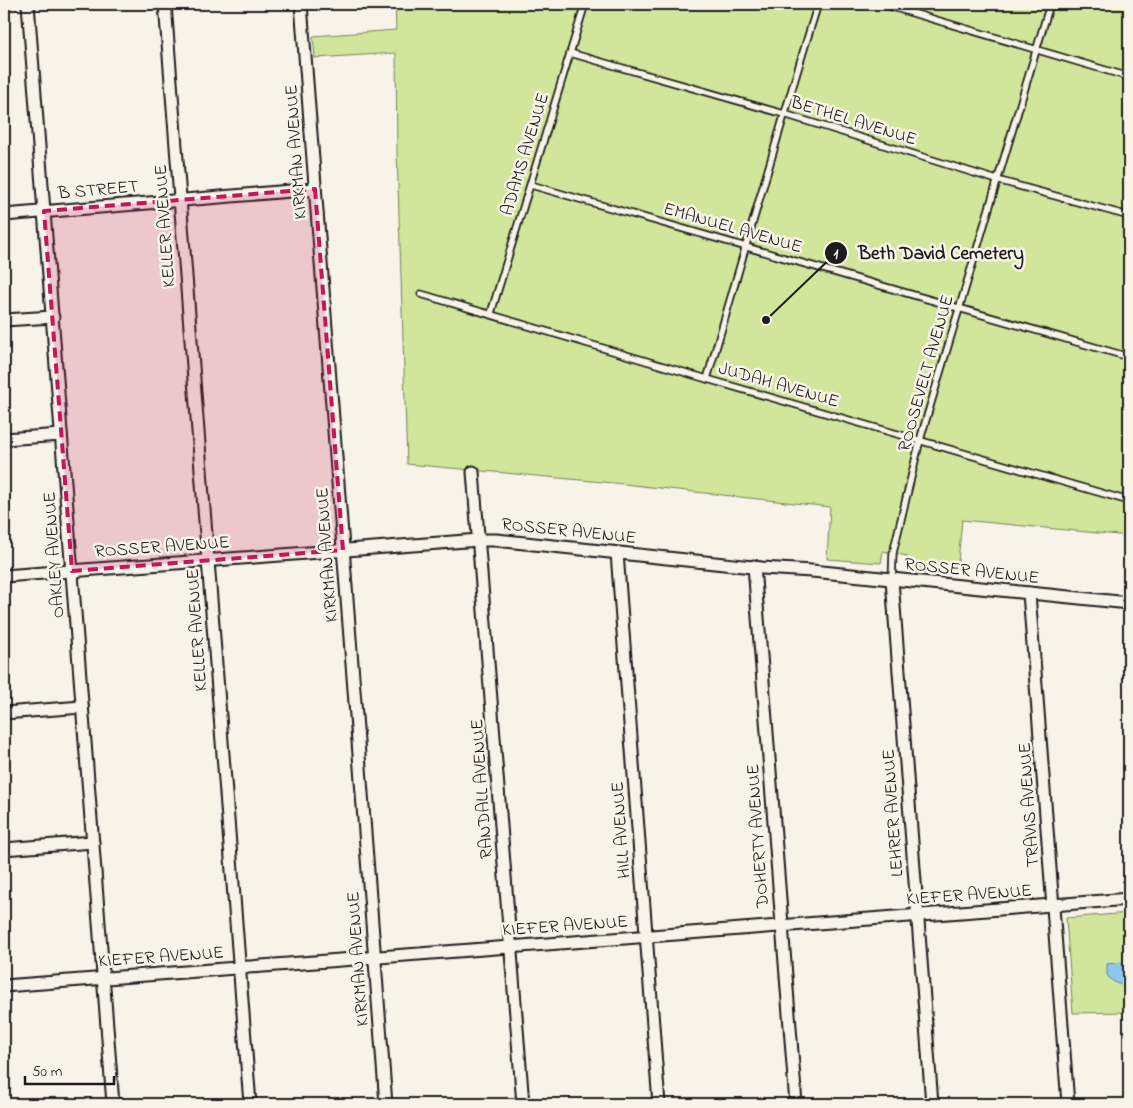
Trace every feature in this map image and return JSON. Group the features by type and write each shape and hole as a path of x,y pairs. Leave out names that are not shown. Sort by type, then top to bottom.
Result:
{"street":[{"name":"OAKLEY AVENUE","path":"28,4 113,1104"},
{"name":"KELLER AVENUE","path":"165,4 250,1104"},
{"name":"KIRKMAN AVENUE","path":"301,4 386,1104"},
{"name":"B STREET","path":"4,214 315,189"},
{"path":"4,320 53,317"},
{"path":"4,439 61,435"},
{"name":"RANDALL AVENUE","path":"473,472 523,1104"},
{"name":"ROSSER AVENUE","path":"4,576 496,540 1129,603"},
{"name":"HILL AVENUE","path":"616,552 659,1104"},
{"name":"DOHERTY AVENUE","path":"754,566 796,1104"},
{"name":"LEHRER AVENUE","path":"892,580 932,1104"},
{"name":"TRAVIS AVENUE","path":"1029,593 1068,1104"},
{"path":"4,712 82,707"},
{"path":"4,849 93,842"},
{"name":"KIEFER AVENUE","path":"4,986 1129,900"}],"lane":[{"name":"ADAMS AVENUE","path":"491,313 585,4"},
{"path":"707,379 818,4"},
{"path":"882,4 1129,77"},
{"name":"ROOSEVELT AVENUE","path":"892,580 893,552 920,440 1050,4"},
{"name":"BETHEL AVENUE","path":"570,53 784,114 997,180 1129,216"},
{"name":"EMANUEL AVENUE","path":"531,185 1129,357"},
{"name":"JUDAH AVENUE","path":"421,294 1129,501"}],"highlighted area":[{"path":"315,189 343,550 72,571 44,211"}],"green space":[{"path":"395,4 1129,4 1129,536 962,520 957,572 905,566 907,556 883,551 881,563 827,559 830,507 624,484 407,464 397,152 396,53 315,58 313,36 396,30"},
{"path":"1129,913 1129,1012 1073,1013 1066,918"}],"water":[{"path":"1129,961 1129,984 1122,985 1116,983 1107,975 1107,964"}],"place":[{"name":"Beth David Cemetery","path":"766,320"}]}
